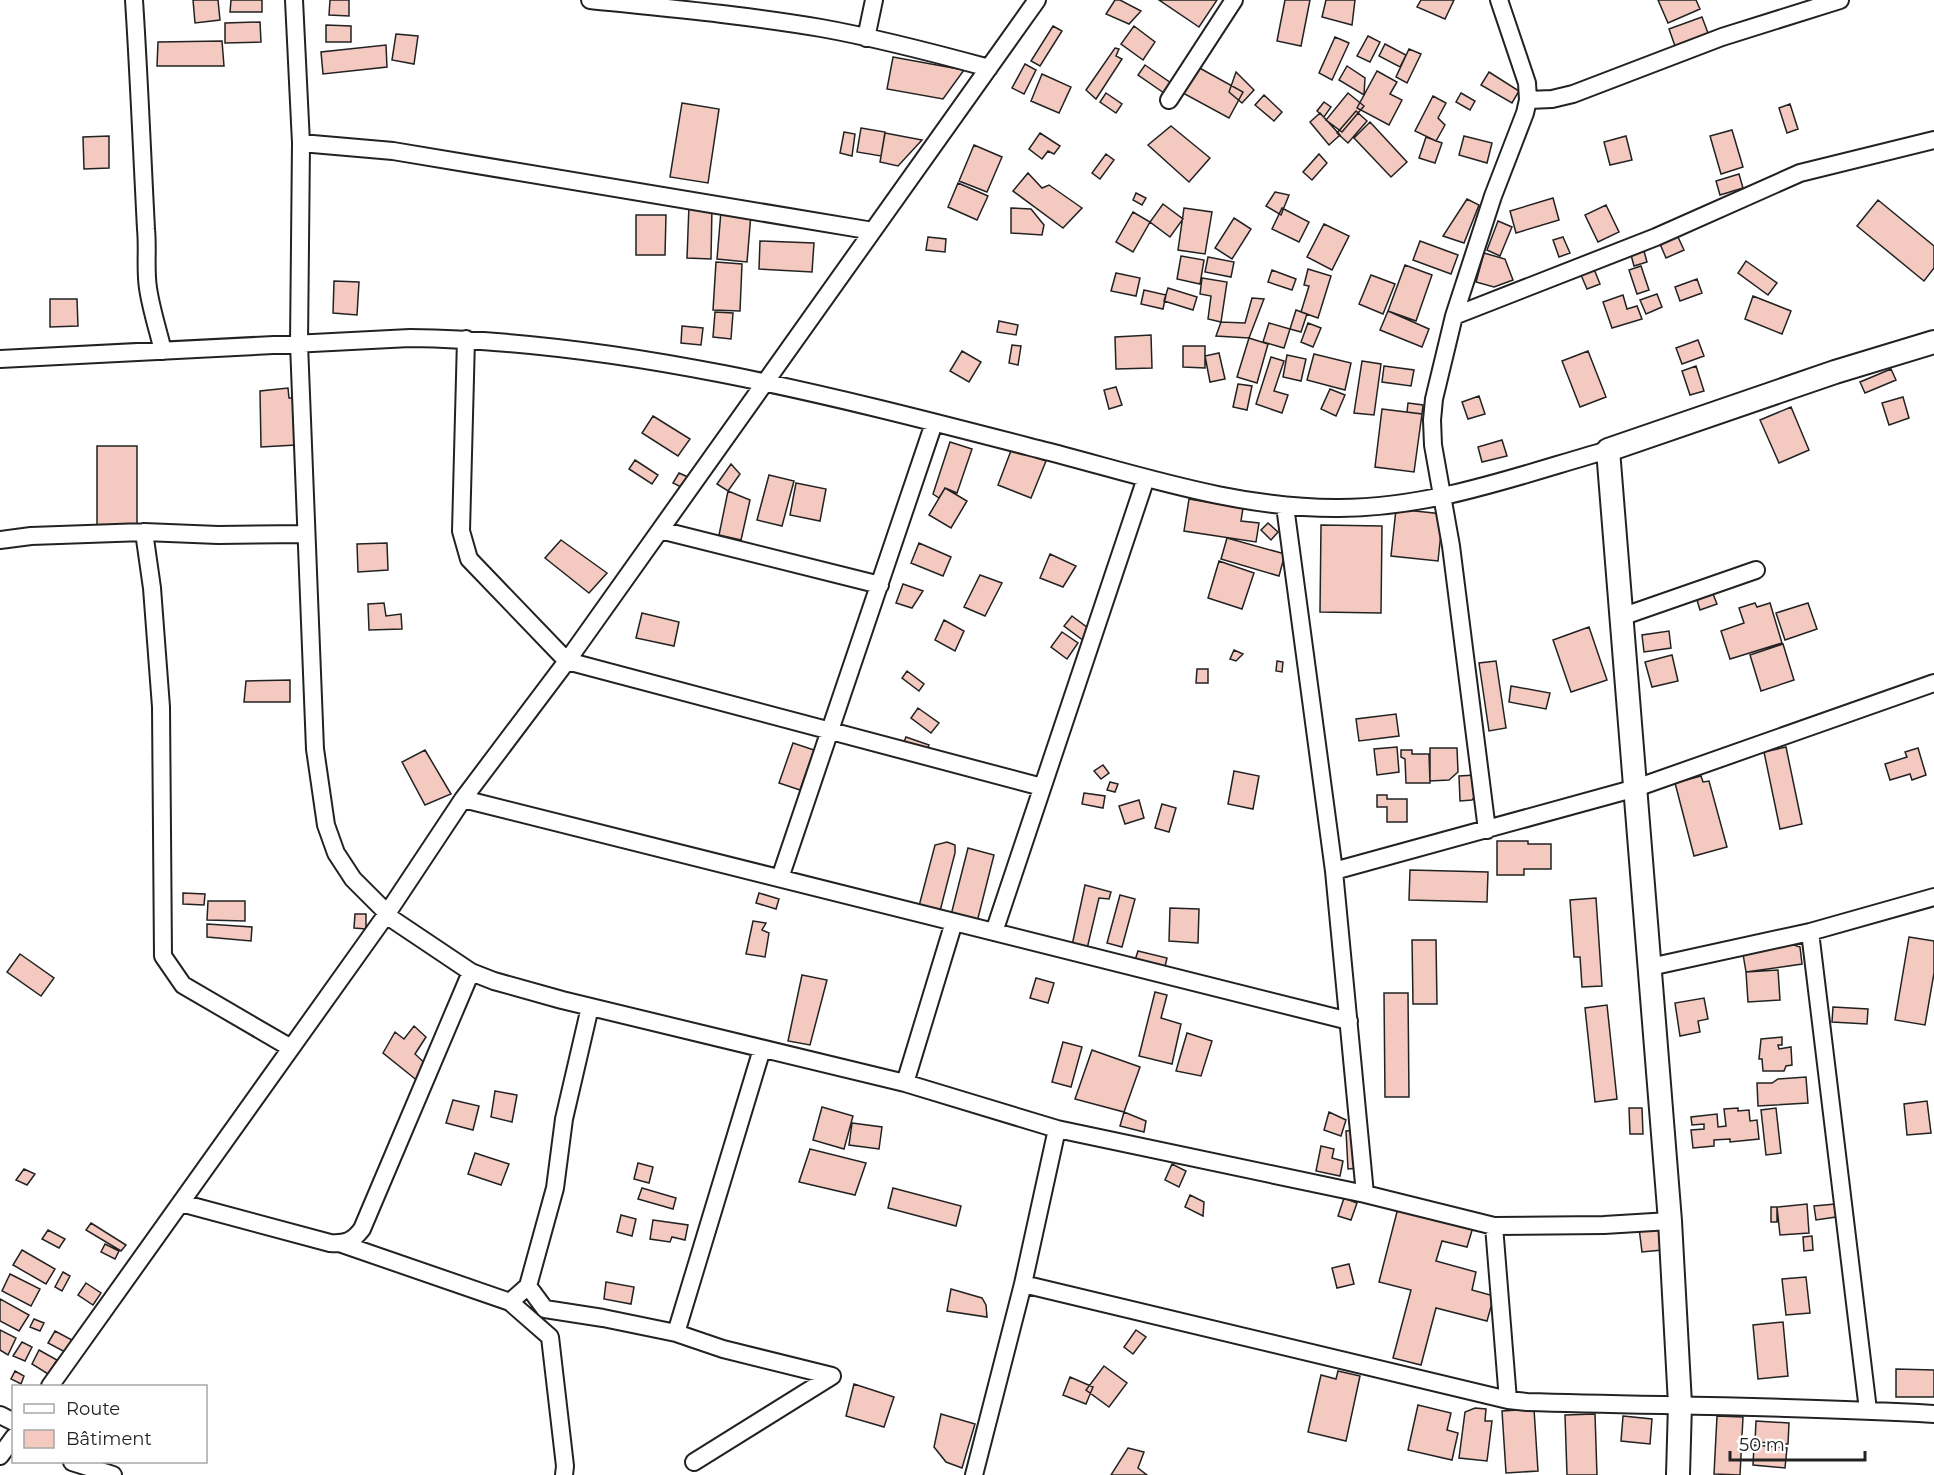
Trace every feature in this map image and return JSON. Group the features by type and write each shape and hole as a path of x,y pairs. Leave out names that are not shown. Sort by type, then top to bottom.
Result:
{"street":[{"path":"134,0 141,110 146,269 148,289 163,351"},
{"path":"294,0 301,143 299,344 315,749 326,825 336,853 353,879 386,914 471,972 494,981 590,1007 905,1083 1058,1129 1365,1194 1494,1226 1604,1225 1671,1221"},
{"path":"590,0 723,14 823,29 989,68"},
{"path":"866,38 874,0"},
{"path":"51,1385 386,914 463,799 567,661 1037,0"},
{"path":"1169,100 1234,0"},
{"path":"1487,830 1444,497 1433,445 1432,420 1434,399 1454,316 1493,196 1525,113 1528,99 1527,83 1498,0"},
{"path":"1528,99 1552,99 1573,94 1722,37 1840,0"},
{"path":"1454,316 1656,237 1800,173 1934,140"},
{"path":"301,143 393,151 873,231"},
{"path":"0,359 410,338 466,339 653,362 765,383 866,405 1222,496 1284,506 1340,508 1387,505 1444,497 1608,450 1835,372 1934,342"},
{"path":"466,339 461,531 463,543 469,559 567,661 1042,788"},
{"path":"780,878 934,423"},
{"path":"1608,450 1671,1221 1680,1404 1678,1475"},
{"path":"994,932 1146,478"},
{"path":"1284,506 1334,871 1365,1194"},
{"path":"660,531 879,585"},
{"path":"0,540 31,536 144,532 218,535 306,534"},
{"path":"144,532 152,588 160,707 161,894 164,956 183,985 291,1048"},
{"path":"1621,617 1756,570"},
{"path":"1334,871 1636,788 1934,683"},
{"path":"463,799 1349,1021"},
{"path":"1650,966 1810,932 1934,897"},
{"path":"905,1083 954,922"},
{"path":"1810,932 1869,1410"},
{"path":"342,1244 355,1239 362,1229 471,972"},
{"path":"510,1302 528,1286 555,1188 564,1119 590,1007"},
{"path":"676,1333 762,1049"},
{"path":"974,1475 1023,1284 1058,1129"},
{"path":"180,1203 330,1243 342,1244 510,1302 550,1336 565,1466 564,1475"},
{"path":"1494,1226 1509,1400"},
{"path":"1023,1284 1509,1400 1551,1403 1680,1404 1869,1410 1934,1414"},
{"path":"528,1286 545,1309 676,1333 723,1349 832,1376 694,1462"},
{"path":"78,1463 113,1475"}],"building":[{"path":"193,0 218,0 220,20 195,23"},
{"path":"231,0 262,0 262,12 230,12"},
{"path":"330,0 349,0 349,16 329,15"},
{"path":"1115,0 1120,0 1141,11 1129,24 1106,14"},
{"path":"1159,0 1217,0 1199,27"},
{"path":"1285,0 1310,0 1301,46 1277,41"},
{"path":"1326,0 1355,0 1352,25 1322,17"},
{"path":"1421,0 1454,0 1445,19 1417,7"},
{"path":"1658,0 1696,0 1700,9 1668,23"},
{"path":"1702,17 1708,33 1675,46 1669,29"},
{"path":"260,22 261,42 225,43 225,23"},
{"path":"326,25 351,26 351,42 326,42"},
{"path":"1053,26 1062,31 1040,66 1031,61"},
{"path":"1134,26 1155,42 1143,60 1121,44"},
{"path":"396,34 418,36 414,64 392,60"},
{"path":"1368,36 1380,42 1370,62 1357,56"},
{"path":"1335,37 1349,43 1332,80 1319,73"},
{"path":"222,41 224,66 157,66 158,42"},
{"path":"1385,44 1406,55 1400,67 1379,56"},
{"path":"386,45 387,67 323,74 321,52"},
{"path":"1115,48 1119,49 1116,56 1122,59 1096,99 1086,90"},
{"path":"1409,49 1421,54 1407,83 1396,77"},
{"path":"893,57 964,70 943,99 887,89"},
{"path":"1025,64 1036,70 1024,94 1012,88"},
{"path":"1145,65 1171,83 1164,93 1138,75"},
{"path":"1196,66 1243,92 1229,118 1181,92"},
{"path":"1347,66 1365,78 1364,95 1339,80"},
{"path":"1377,71 1397,82 1390,94 1402,100 1389,125 1357,108"},
{"path":"1236,72 1254,90 1242,103 1229,92"},
{"path":"1489,72 1519,91 1512,103 1481,85"},
{"path":"1042,74 1071,87 1059,113 1031,101"},
{"path":"1106,93 1122,104 1116,113 1100,102"},
{"path":"1348,93 1364,106 1342,132 1326,120"},
{"path":"1461,93 1475,101 1470,110 1456,102"},
{"path":"1264,95 1282,112 1274,121 1255,105"},
{"path":"1433,96 1446,103 1438,118 1445,125 1436,141 1415,131"},
{"path":"1324,102 1331,107 1324,117 1317,111"},
{"path":"682,103 719,109 708,183 670,177"},
{"path":"1790,104 1798,129 1787,133 1779,108"},
{"path":"1356,111 1367,121 1348,143 1337,133"},
{"path":"1320,113 1340,135 1329,145 1310,122"},
{"path":"1370,122 1407,162 1391,177 1354,138"},
{"path":"1171,126 1210,158 1189,182 1148,145"},
{"path":"861,128 885,132 881,156 857,152"},
{"path":"1732,130 1743,167 1721,174 1710,136"},
{"path":"844,132 855,134 852,156 840,153"},
{"path":"885,133 922,140 898,166 880,162"},
{"path":"1040,133 1060,146 1054,154 1048,151 1042,159 1029,149"},
{"path":"109,136 109,168 84,169 83,137"},
{"path":"1464,136 1492,143 1487,163 1459,155"},
{"path":"1626,136 1632,160 1610,165 1604,142"},
{"path":"1426,137 1442,143 1435,163 1419,158"},
{"path":"974,145 1002,157 987,192 959,181"},
{"path":"1106,154 1114,160 1100,179 1092,173"},
{"path":"1319,154 1327,163 1312,180 1303,172"},
{"path":"1028,173 1042,188 1049,185 1082,208 1063,228 1013,191"},
{"path":"1739,174 1743,188 1720,195 1716,181"},
{"path":"958,183 988,196 977,220 948,207"},
{"path":"1275,192 1289,195 1281,215 1266,206"},
{"path":"1136,193 1146,198 1142,205 1133,200"},
{"path":"1553,198 1559,220 1516,233 1510,211"},
{"path":"1467,199 1479,205 1464,243 1443,236"},
{"path":"1878,200 1934,246 1934,268 1924,281 1857,226"},
{"path":"1163,204 1183,219 1170,237 1150,222"},
{"path":"689,205 712,206 711,259 687,258"},
{"path":"1606,205 1619,232 1598,242 1585,215"},
{"path":"1011,208 1031,209 1044,225 1042,235 1011,233"},
{"path":"1184,208 1212,212 1205,254 1178,250"},
{"path":"1282,208 1309,222 1299,242 1272,229"},
{"path":"721,211 751,214 747,262 717,259"},
{"path":"1133,212 1150,222 1133,252 1116,242"},
{"path":"636,215 666,215 665,255 636,255"},
{"path":"1234,218 1251,229 1232,259 1215,248"},
{"path":"1498,221 1512,227 1500,256 1487,250"},
{"path":"1324,224 1349,236 1332,270 1307,257"},
{"path":"928,237 946,239 945,252 926,250"},
{"path":"1563,237 1570,253 1559,257 1553,240"},
{"path":"1678,237 1684,250 1666,258 1660,244"},
{"path":"760,241 814,243 812,272 759,269"},
{"path":"1420,241 1458,255 1451,274 1413,260"},
{"path":"1644,251 1647,262 1634,266 1631,255"},
{"path":"1484,253 1505,259 1513,280 1494,287 1476,282"},
{"path":"1181,256 1204,260 1200,284 1177,279"},
{"path":"1208,257 1234,262 1231,277 1205,272"},
{"path":"1746,261 1777,283 1768,295 1738,273"},
{"path":"716,262 742,264 740,311 713,310"},
{"path":"1405,265 1432,275 1416,321 1388,311"},
{"path":"1641,266 1649,290 1637,294 1629,270"},
{"path":"1308,269 1331,276 1318,318 1301,312 1309,286 1304,285"},
{"path":"1594,269 1600,284 1587,289 1581,275"},
{"path":"1272,270 1296,279 1292,290 1268,282"},
{"path":"1116,273 1140,278 1136,296 1111,291"},
{"path":"1371,275 1395,284 1383,314 1359,304"},
{"path":"1202,278 1227,282 1221,322 1208,319 1211,296 1200,294"},
{"path":"1697,279 1702,293 1680,301 1675,287"},
{"path":"334,281 359,282 357,315 333,313"},
{"path":"1168,288 1197,297 1193,310 1164,301"},
{"path":"1144,290 1166,295 1163,309 1141,304"},
{"path":"1657,294 1662,307 1646,314 1640,300"},
{"path":"1623,295 1627,309 1637,306 1642,319 1612,328 1603,302"},
{"path":"1753,296 1791,311 1782,334 1745,319"},
{"path":"1252,298 1264,299 1249,338 1216,336 1221,322 1245,323"},
{"path":"50,299 77,299 78,326 50,327"},
{"path":"1296,310 1307,314 1301,332 1290,329"},
{"path":"1388,311 1429,329 1422,347 1380,330"},
{"path":"715,312 733,313 731,339 713,337"},
{"path":"999,321 1018,325 1016,335 997,332"},
{"path":"1269,323 1290,329 1284,348 1263,342"},
{"path":"1308,323 1321,328 1313,347 1301,342"},
{"path":"682,326 703,328 701,345 681,343"},
{"path":"1151,335 1152,368 1116,369 1115,337"},
{"path":"1249,338 1268,344 1257,383 1237,377"},
{"path":"1698,340 1704,356 1682,364 1676,348"},
{"path":"1012,345 1021,346 1018,365 1009,363"},
{"path":"1183,346 1205,346 1205,368 1183,367"},
{"path":"962,351 981,362 969,382 950,371"},
{"path":"1588,351 1606,397 1580,407 1562,361"},
{"path":"1219,353 1225,379 1210,382 1205,356"},
{"path":"1314,354 1351,363 1345,390 1307,380"},
{"path":"1287,355 1306,359 1301,381 1283,377"},
{"path":"1271,357 1284,361 1274,391 1288,395 1282,413 1256,404"},
{"path":"1362,361 1381,364 1374,415 1354,413"},
{"path":"1384,366 1414,370 1411,386 1382,382"},
{"path":"1696,366 1704,391 1690,395 1682,371"},
{"path":"1891,369 1896,380 1865,393 1860,382"},
{"path":"1238,384 1252,386 1247,410 1233,407"},
{"path":"1116,387 1122,405 1109,409 1104,390"},
{"path":"288,388 289,398 295,398 296,445 261,447 260,391"},
{"path":"1330,389 1345,395 1336,416 1321,409"},
{"path":"1479,396 1485,414 1468,419 1462,402"},
{"path":"1903,397 1909,418 1889,425 1882,403"},
{"path":"1408,403 1423,405 1422,414 1407,412"},
{"path":"1791,407 1809,450 1779,463 1760,420"},
{"path":"1382,409 1422,414 1414,472 1375,467"},
{"path":"653,416 690,439 678,456 642,433"},
{"path":"1502,440 1507,456 1482,462 1478,447"},
{"path":"950,442 972,449 957,493 945,488 939,498 933,494"},
{"path":"97,446 137,446 137,528 97,528"},
{"path":"1012,448 1046,461 1031,498 998,485"},
{"path":"635,460 658,475 652,484 629,469"},
{"path":"731,464 740,474 728,491 717,484"},
{"path":"679,473 688,477 683,488 673,483"},
{"path":"769,475 794,481 782,526 757,520"},
{"path":"796,483 826,489 820,521 790,515"},
{"path":"945,488 967,501 951,528 929,515"},
{"path":"728,491 750,500 741,540 719,535"},
{"path":"1189,499 1243,508 1241,521 1259,523 1256,542 1184,531"},
{"path":"1396,509 1443,514 1438,561 1391,556"},
{"path":"1268,523 1278,532 1271,540 1261,530"},
{"path":"1321,525 1382,526 1381,613 1320,612"},
{"path":"1227,538 1285,554 1279,576 1221,559"},
{"path":"561,540 607,573 589,593 545,558"},
{"path":"387,543 388,570 358,572 357,544"},
{"path":"919,543 951,557 943,576 911,563"},
{"path":"1050,554 1076,566 1063,587 1040,578"},
{"path":"1219,561 1254,573 1242,609 1208,598"},
{"path":"980,575 1002,583 985,616 964,607"},
{"path":"903,584 923,591 912,608 896,603"},
{"path":"1713,594 1717,604 1700,610 1697,600"},
{"path":"384,603 386,616 401,614 402,629 369,630 368,604"},
{"path":"1755,603 1757,607 1770,603 1782,643 1730,659 1721,631 1744,623 1739,608"},
{"path":"1808,603 1817,629 1785,640 1776,613"},
{"path":"642,613 679,622 674,646 636,638"},
{"path":"1072,616 1092,631 1084,641 1064,626"},
{"path":"944,620 964,631 955,651 935,640"},
{"path":"1589,627 1607,680 1571,692 1553,640"},
{"path":"1669,631 1671,648 1644,652 1642,635"},
{"path":"1062,632 1078,643 1067,659 1051,647"},
{"path":"1783,644 1794,680 1761,691 1750,655"},
{"path":"1234,650 1243,654 1236,661 1230,659"},
{"path":"1672,655 1678,681 1652,687 1645,662"},
{"path":"1277,661 1283,662 1282,672 1276,671"},
{"path":"1496,661 1506,728 1489,731 1479,663"},
{"path":"1197,669 1208,669 1208,683 1196,683"},
{"path":"907,671 924,684 919,691 902,678"},
{"path":"290,680 290,702 244,702 246,681"},
{"path":"1511,686 1550,693 1546,709 1509,702"},
{"path":"918,708 939,723 931,733 911,718"},
{"path":"1396,714 1399,736 1359,741 1356,719"},
{"path":"906,737 929,745 926,755 902,747"},
{"path":"793,743 814,750 800,790 779,783"},
{"path":"1397,747 1399,772 1377,775 1374,749"},
{"path":"1786,747 1802,824 1780,829 1764,752"},
{"path":"1430,748 1457,748 1458,772 1449,780 1430,781"},
{"path":"1918,748 1926,775 1912,780 1910,774 1890,780 1885,764 1907,757 1905,752"},
{"path":"425,750 451,794 425,805 402,762"},
{"path":"1401,750 1412,750 1412,754 1429,754 1430,783 1406,783 1405,759 1401,757"},
{"path":"1103,765 1109,773 1101,779 1094,771"},
{"path":"1234,771 1259,776 1253,809 1228,804"},
{"path":"1475,775 1476,795 1472,800 1460,801 1459,776"},
{"path":"1701,776 1703,782 1709,781 1727,847 1694,856 1675,783"},
{"path":"1110,782 1118,784 1115,792 1107,790"},
{"path":"1084,793 1105,796 1103,808 1082,804"},
{"path":"1377,795 1387,795 1387,799 1407,799 1407,822 1387,822 1387,807 1377,807"},
{"path":"1139,800 1144,818 1125,824 1119,806"},
{"path":"1162,804 1176,808 1169,832 1155,828"},
{"path":"1497,841 1551,844 1551,869 1524,869 1524,875 1497,875"},
{"path":"947,842 955,845 955,853 940,911 919,906 935,845"},
{"path":"968,848 994,855 977,922 951,915"},
{"path":"1410,870 1488,872 1487,902 1409,900"},
{"path":"1085,885 1111,892 1109,899 1099,898 1086,953 1071,950"},
{"path":"183,893 205,894 204,905 183,904"},
{"path":"759,893 779,899 776,909 756,903"},
{"path":"1120,895 1135,899 1122,947 1107,943"},
{"path":"1596,898 1602,986 1582,987 1580,957 1574,957 1570,900"},
{"path":"208,901 245,901 245,921 207,920"},
{"path":"1170,908 1199,909 1198,943 1169,941"},
{"path":"355,914 366,914 366,929 354,928"},
{"path":"753,921 766,923 762,930 769,933 765,957 746,954"},
{"path":"207,924 252,927 251,941 207,937"},
{"path":"1909,937 1934,941 1934,973 1925,1025 1895,1020"},
{"path":"1412,940 1436,940 1437,1004 1413,1004"},
{"path":"1785,942 1800,947 1802,964 1746,972 1742,948"},
{"path":"1138,951 1167,958 1164,971 1134,963"},
{"path":"20,954 54,978 41,996 7,972"},
{"path":"1778,970 1780,1000 1748,1002 1746,972"},
{"path":"802,975 827,980 810,1045 788,1041"},
{"path":"1036,978 1054,983 1048,1003 1030,998"},
{"path":"1155,992 1167,995 1161,1018 1181,1024 1172,1064 1139,1056"},
{"path":"1384,993 1408,993 1409,1097 1385,1097"},
{"path":"1704,998 1708,1019 1698,1021 1700,1032 1680,1036 1675,1003"},
{"path":"1607,1005 1617,1099 1595,1102 1585,1008"},
{"path":"1833,1007 1868,1009 1867,1024 1832,1022"},
{"path":"414,1026 426,1037 415,1054 429,1067 419,1082 383,1053 395,1032 404,1039"},
{"path":"1187,1033 1212,1041 1201,1076 1176,1071"},
{"path":"1782,1037 1782,1045 1778,1045 1779,1049 1791,1047 1792,1065 1786,1066 1784,1071 1763,1071 1762,1059 1759,1059 1761,1039"},
{"path":"1063,1042 1082,1047 1071,1087 1052,1082"},
{"path":"1092,1050 1140,1067 1124,1112 1075,1099"},
{"path":"1806,1077 1808,1103 1758,1106 1757,1083 1772,1083 1778,1079"},
{"path":"495,1091 517,1095 512,1122 491,1117"},
{"path":"453,1100 479,1106 473,1130 446,1123"},
{"path":"1927,1101 1931,1133 1907,1135 1904,1104"},
{"path":"822,1107 853,1116 844,1149 813,1140"},
{"path":"1629,1108 1642,1108 1643,1134 1630,1134"},
{"path":"1738,1108 1738,1111 1749,1110 1750,1121 1757,1120 1759,1139 1730,1142 1730,1139 1714,1140 1714,1146 1693,1148 1691,1130 1704,1129 1704,1124 1692,1125 1691,1117 1717,1114 1718,1127 1726,1126 1724,1109"},
{"path":"1776,1108 1781,1153 1766,1155 1761,1110"},
{"path":"1124,1112 1146,1121 1144,1132 1120,1126"},
{"path":"1329,1112 1346,1120 1341,1136 1324,1130"},
{"path":"852,1123 882,1127 879,1149 849,1145"},
{"path":"1356,1130 1359,1168 1348,1169 1346,1131"},
{"path":"1321,1146 1334,1149 1332,1158 1343,1161 1340,1176 1316,1171"},
{"path":"810,1149 866,1163 855,1195 799,1182"},
{"path":"475,1153 509,1164 501,1185 468,1174"},
{"path":"638,1163 653,1167 649,1183 634,1179"},
{"path":"1172,1164 1186,1171 1179,1187 1165,1180"},
{"path":"24,1169 35,1174 27,1185 16,1180"},
{"path":"642,1188 676,1198 673,1209 638,1199"},
{"path":"893,1188 961,1206 956,1226 888,1208"},
{"path":"1190,1195 1204,1202 1203,1216 1185,1207"},
{"path":"1344,1198 1357,1203 1351,1220 1338,1216"},
{"path":"1807,1204 1809,1233 1780,1235 1777,1207"},
{"path":"1835,1204 1836,1217 1816,1220 1814,1206"},
{"path":"1771,1207 1777,1207 1777,1222 1771,1222"},
{"path":"1398,1208 1473,1227 1467,1247 1442,1241 1436,1261 1476,1272 1472,1290 1494,1296 1487,1321 1436,1308 1421,1365 1393,1358 1411,1290 1379,1282"},
{"path":"621,1215 636,1219 632,1236 617,1232"},
{"path":"653,1220 688,1225 685,1240 672,1237 670,1242 650,1239"},
{"path":"91,1223 126,1245 121,1251 86,1230"},
{"path":"1660,1226 1662,1250 1642,1252 1639,1228"},
{"path":"48,1230 65,1239 59,1248 42,1239"},
{"path":"1812,1236 1813,1250 1804,1251 1803,1237"},
{"path":"105,1244 119,1251 115,1259 101,1252"},
{"path":"22,1250 55,1269 46,1284 13,1265"},
{"path":"1349,1264 1354,1284 1337,1288 1332,1268"},
{"path":"63,1272 70,1276 62,1291 55,1287"},
{"path":"10,1274 40,1289 31,1306 2,1291"},
{"path":"1806,1277 1810,1313 1786,1315 1782,1279"},
{"path":"606,1282 634,1287 631,1304 604,1299"},
{"path":"86,1283 101,1293 93,1305 78,1295"},
{"path":"951,1289 982,1298 986,1305 987,1317 947,1311"},
{"path":"0,1299 29,1315 19,1331 0,1321"},
{"path":"34,1319 44,1323 40,1331 30,1327"},
{"path":"1783,1322 1788,1376 1758,1379 1753,1325"},
{"path":"0,1330 16,1338 8,1355 0,1350"},
{"path":"1136,1330 1146,1337 1133,1354 1124,1347"},
{"path":"55,1331 72,1340 65,1352 48,1343"},
{"path":"22,1342 32,1347 25,1361 13,1356"},
{"path":"39,1350 57,1360 48,1374 32,1364"},
{"path":"1104,1366 1127,1383 1109,1407 1086,1390"},
{"path":"1896,1369 1934,1370 1934,1397 1896,1397"},
{"path":"15,1371 24,1376 21,1384 11,1379"},
{"path":"1338,1371 1360,1376 1346,1441 1308,1432 1321,1375 1336,1379"},
{"path":"1070,1377 1093,1387 1086,1404 1063,1395"},
{"path":"854,1384 894,1397 884,1427 846,1416"},
{"path":"1418,1405 1451,1413 1447,1430 1458,1433 1452,1460 1408,1450"},
{"path":"1475,1408 1486,1409 1485,1421 1492,1421 1487,1461 1459,1458 1465,1412"},
{"path":"1534,1409 1538,1471 1506,1473 1502,1411"},
{"path":"941,1414 975,1424 962,1468 946,1462 934,1447"},
{"path":"1595,1414 1597,1475 1567,1475 1565,1415"},
{"path":"1623,1416 1652,1419 1650,1444 1621,1441"},
{"path":"1717,1416 1743,1417 1740,1475 1714,1474"},
{"path":"1756,1421 1789,1423 1788,1444 1755,1442"},
{"path":"1754,1445 1787,1448 1785,1468 1753,1465"},
{"path":"1128,1448 1144,1452 1138,1468 1147,1475 1111,1475"}]}
